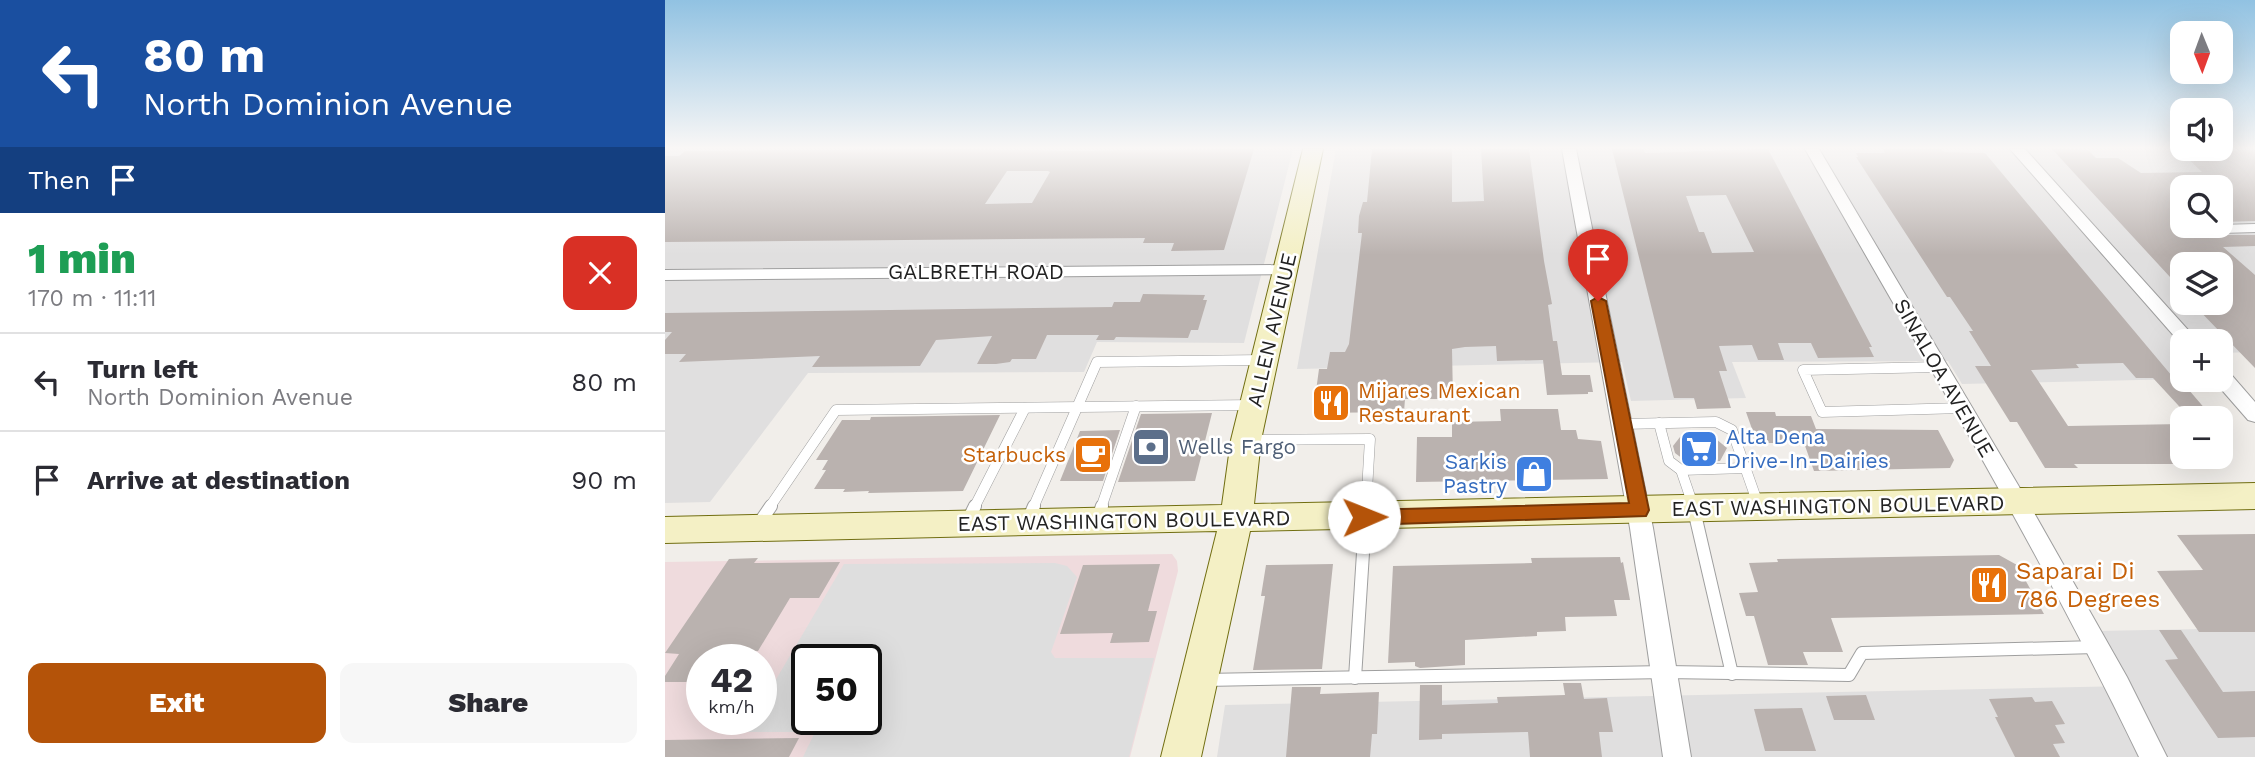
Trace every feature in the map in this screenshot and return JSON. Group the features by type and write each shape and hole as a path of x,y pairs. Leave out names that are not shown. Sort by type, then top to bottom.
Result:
{"main road":[{"name":"ALLEN AVENUE","path":"1181,757 1235,520 1246,440 1305,184"},
{"name":"EAST WASHINGTON BOULEVARD","path":"665,530 1235,520 2016,501 2252,500"}],"street":[{"path":"1576,184 1640,510 1677,757"},
{"name":"SINALOA AVENUE","path":"1832,184 2016,501 2153,757"},
{"path":"2049,184 2178,329"},
{"name":"GALBRETH ROAD","path":"665,275 1286,270"},
{"path":"2233,390 2255,415"}],"lane":[{"path":"2233,229 2255,228"},
{"path":"1026,523 1097,362 1266,360"},
{"path":"1938,367 1803,370 1822,412 1962,408"},
{"path":"756,528 836,410 1254,405"},
{"path":"1097,522 1136,406"},
{"path":"966,524 1025,408"},
{"path":"1622,424 1716,422 1732,430 1759,508"},
{"path":"1659,423 1669,461 1681,470 1694,509 1732,674"},
{"path":"1246,440 1370,439 1355,678"},
{"path":"1681,470 1745,468"},
{"path":"1197,680 1666,672 1849,675 1862,653 2096,648"}],"shaded area":[{"path":"665,184 1284,184 1244,343 1097,342 1084,372 808,373 710,502 665,503"},
{"path":"1330,184 2170,184 2170,238 2233,238 2233,184 2255,184 2255,352 2233,353 2233,329 2170,329 2170,379 1962,384 1948,361 1732,362 1746,398 1631,401 1622,362 1297,369"},
{"path":"1172,554 1177,561 1178,571 1130,757 665,757 665,562"},
{"path":"1055,563 1067,566 1077,577 1051,652 1055,658 1154,658 1129,757 803,757 814,735 882,735 882,644 797,644 844,564"},
{"path":"2255,628 2255,757 1217,757 1225,705 2128,686 2096,631"},
{"path":"791,654 791,732 777,732 777,678"}],"building":[{"path":"665,184 998,184 985,204 1032,203 1043,184 1244,184 1224,250 1171,251 1174,243 1143,243 1145,238 665,242"},
{"path":"1369,184 1452,184 1452,202 1484,201 1483,184 1534,184 1552,304 1548,305 1553,341 1557,341 1562,375 1590,375 1593,392 1547,395 1543,360 1497,361 1496,346 1465,347 1452,349 1453,399 1405,399 1404,412 1313,413 1319,369 1327,369 1330,352 1345,352 1349,344 1362,233 1358,233 1359,216 1363,202 1367,202"},
{"path":"1621,184 1787,184 1872,347 1869,347 1874,357 1818,358 1811,343 1778,343 1784,360 1758,360 1752,345 1719,346 1727,371 1719,371 1731,408 1697,409 1694,398 1674,398","holes":["1726,195 1754,252 1712,253 1704,232 1699,232 1686,196"]},
{"path":"1874,184 2011,184 2170,374 2170,392 2191,392 2203,406 2179,406 2153,378 2136,378 2123,363 2076,364 2079,368 2031,370 2068,426 2170,424 2170,464 2074,464 2078,468 2045,468 2017,422 2010,422 1975,366 1991,366 1969,331 1973,331 1950,297 1947,297"},
{"path":"2085,184 2170,184 2170,238 2233,238 2233,235 2255,235 2255,246 2223,247 2229,252 2170,252 2170,277"},
{"path":"2233,184 2255,184 2255,221 2233,222"},
{"path":"2233,256 2255,275 2255,368 2233,345 2233,329 2217,329 2204,315 2233,315"},
{"path":"1143,294 1205,295 1203,300 1207,300 1198,330 1191,330 1188,338 1116,337 1114,340 1096,340 1099,335 1047,335 1036,359 1012,359 1010,362 996,364 977,364 992,336 936,340 920,366 812,367 820,356 679,362 686,354 665,354 665,340 672,332 665,332 665,313 1112,307 1114,302 1140,302"},
{"path":"1500,409 1558,409 1561,430 1576,430 1578,439 1601,441 1608,479 1416,482 1417,437 1452,437 1452,422 1501,421"},
{"path":"1746,412 1775,412 1776,416 1811,416 1816,429 1938,430 1954,460 1950,468 1814,471 1804,443 1757,443"},
{"path":"1212,413 1195,481 1118,482 1141,414"},
{"path":"1000,415 963,491 868,493 869,491 843,492 845,489 814,489 826,470 822,470 828,460 816,460 842,420"},
{"path":"1120,430 1103,481 1060,481 1080,431"},
{"path":"1693,430 1705,430 1727,448 1720,461 1687,462 1675,453 1673,446 1680,437"},
{"path":"2255,534 2255,632 2199,632 2157,571 2203,570 2177,535"},
{"path":"1999,555 2017,565 2044,614 1831,618 1843,652 1803,652 1808,665 1768,665 1754,616 1746,616 1739,593 1758,592 1749,563 1778,562 1777,559"},
{"path":"1620,557 1630,600 1614,600 1617,616 1565,617 1566,631 1537,632 1537,636 1465,640 1465,665 1420,668 1415,666 1415,662 1388,663 1393,566 1532,563 1531,558"},
{"path":"758,558 754,563 840,562 819,598 790,598 762,644 686,644 686,682 665,682 665,676 679,654 665,653 729,559"},
{"path":"1160,564 1148,611 1157,611 1149,642 1110,643 1113,633 1060,634 1083,565"},
{"path":"1333,564 1322,669 1253,670 1265,596 1261,596 1266,565"},
{"path":"2159,630 2181,630 2223,692 2255,691 2255,737 2218,738 2165,660 2178,659"},
{"path":"1563,683 1581,683 1584,699 1607,698 1613,732 1599,732 1602,757 1530,757 1528,732 1442,734 1442,739 1419,740 1420,685 1442,685 1442,705 1498,703 1497,697 1565,695"},
{"path":"1292,687 1321,687 1320,694 1379,692 1377,734 1372,734 1370,757 1286,757"},
{"path":"1866,695 1875,720 1834,720 1826,696"},
{"path":"2032,697 2035,702 2052,701 2065,724 2055,725 2065,743 2053,744 2060,757 2015,757 1989,699"},
{"path":"1802,708 1816,751 1765,751 1754,709"},
{"path":"799,738 789,757 665,757 665,740"}],"place":[{"name":"Mijares Mexican Restaurant","path":"1331,403"},
{"name":"Wells Fargo","path":"1151,447"},
{"name":"Alta Dena Drive-In-Dairies","path":"1699,449"},
{"name":"Starbucks","path":"1093,455"},
{"name":"Sarkis Pastry","path":"1534,474"},
{"name":"Saparai Di 786 Degrees","path":"1989,585"}],"route":[{"path":"1364,517 1640,510 1598,301"}]}
